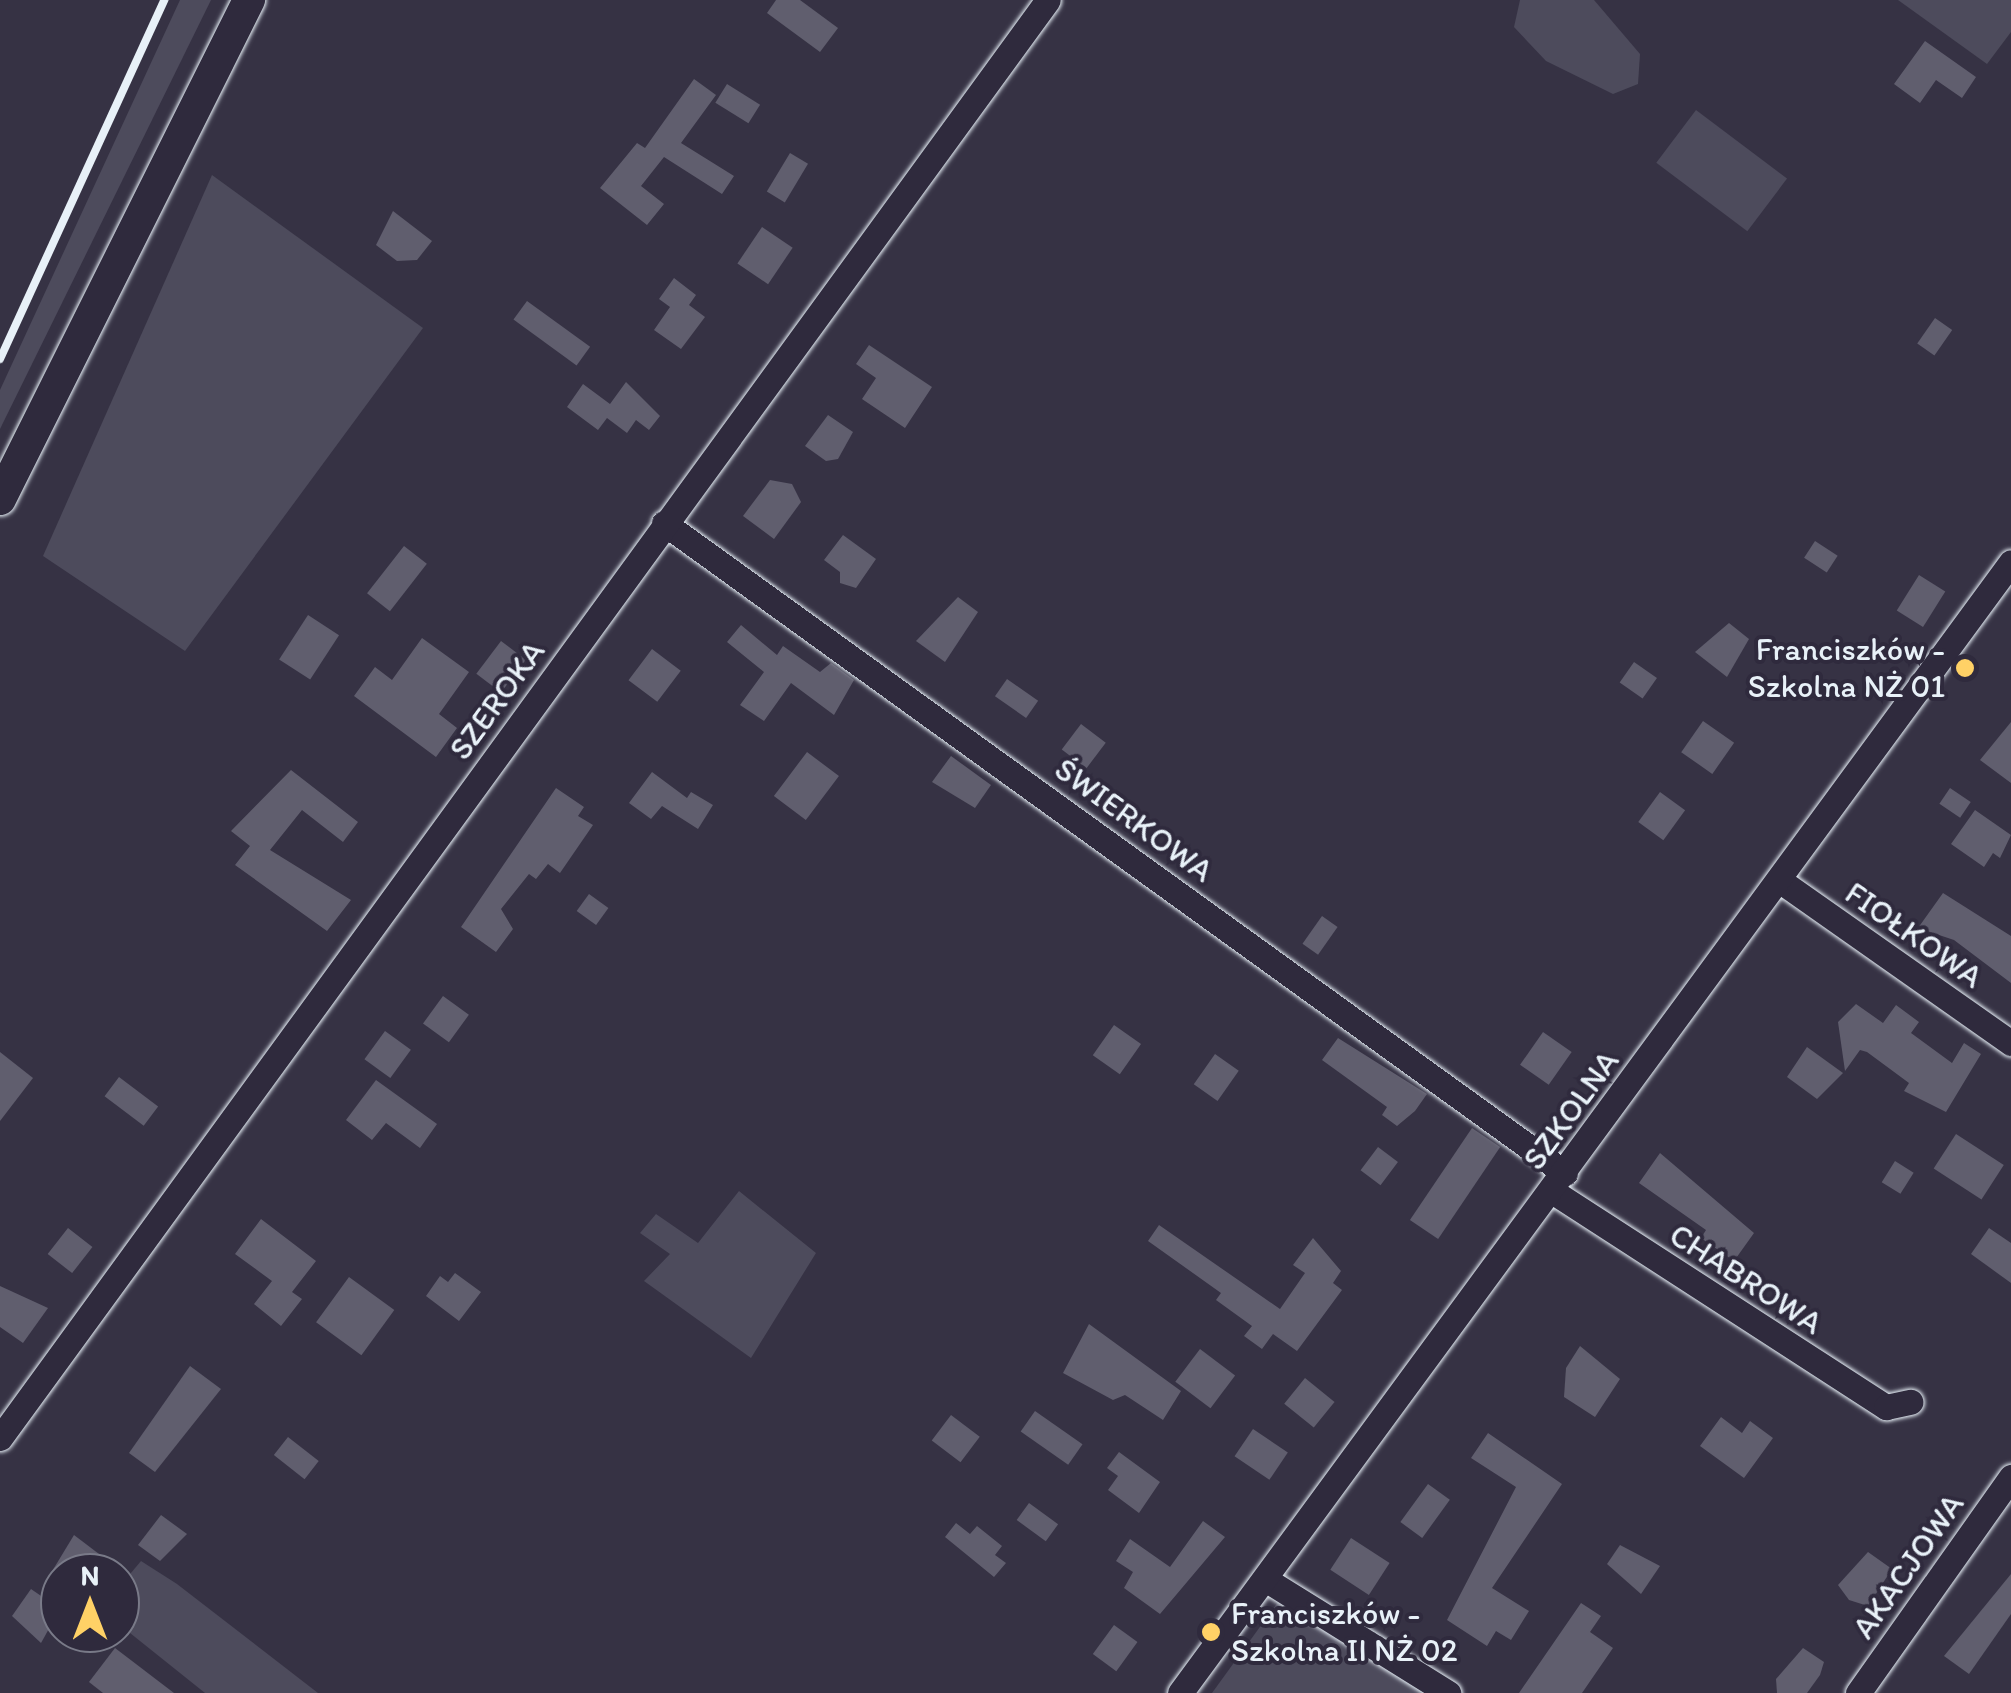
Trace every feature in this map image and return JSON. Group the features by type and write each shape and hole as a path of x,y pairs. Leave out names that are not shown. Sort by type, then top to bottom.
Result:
{"main road":[{"path":"0,499 249,0"}],"street":[{"name":"SZEROKA","path":"0,1438 1048,0"},
{"name":"ŚWIERKOWA","path":"664,523 1558,1182"},
{"name":"SZKOLNA","path":"1180,1693 2011,562"},
{"name":"FIOŁKOWA","path":"1778,880 2011,1043"},
{"name":"CHABROWA","path":"1558,1182 1886,1407 1910,1402"},
{"name":"AKACJOWA","path":"1858,1693 2011,1477"},
{"path":"1265,1579 1448,1693"}],"shaded area":[{"path":"180,0 211,0 0,429 0,390"},
{"path":"1520,0 1594,0 1640,54 1638,84 1613,94 1546,61 1514,27"},
{"path":"1898,0 2011,0 2011,32 1987,64"},
{"path":"1696,110 1787,179 1747,231 1656,163"},
{"path":"212,175 423,328 185,651 43,556"},
{"path":"739,1191 816,1253 751,1358 644,1281 670,1254 640,1233 656,1214 698,1243"},
{"path":"140,1562 177,1584 318,1693 205,1693 140,1641"},
{"path":"1278,1602 1425,1693 1212,1693"}],"building":[{"path":"776,0 800,0 838,28 820,52 767,13"},
{"path":"1925,41 1976,77 1962,98 1936,80 1920,103 1894,84"},
{"path":"694,79 716,95 681,143 734,176 722,194 664,157 641,186 664,204 647,225 600,188 637,143 645,148"},
{"path":"727,84 760,105 748,123 715,103"},
{"path":"790,153 808,164 785,202 767,192"},
{"path":"393,211 432,241 417,260 397,261 376,245"},
{"path":"762,227 793,248 768,284 737,263"},
{"path":"674,278 696,295 689,305 705,317 681,349 654,330 670,307 659,299"},
{"path":"527,301 590,347 577,365 513,320"},
{"path":"1935,318 1952,330 1934,355 1917,343"},
{"path":"869,345 932,387 905,428 862,399 876,378 856,364"},
{"path":"626,382 660,416 649,430 636,420 627,433 607,418 598,430 567,407 583,384 610,404"},
{"path":"828,415 853,432 838,459 826,461 805,446"},
{"path":"770,480 792,484 801,502 774,539 743,516"},
{"path":"843,535 876,559 856,588 840,583 840,572 824,560"},
{"path":"1815,541 1838,556 1827,572 1804,558"},
{"path":"404,546 427,564 390,611 367,593"},
{"path":"1919,575 1945,591 1923,627 1897,611"},
{"path":"958,597 978,612 945,662 916,641"},
{"path":"308,615 339,635 310,680 279,659"},
{"path":"1729,623 1749,639 1727,677 1695,652"},
{"path":"741,625 777,655 783,646 820,672 831,663 854,680 834,715 791,683 764,721 740,705 764,672 727,642"},
{"path":"422,638 469,672 439,714 457,728 436,757 354,696 375,667 392,680"},
{"path":"501,641 526,660 501,692 476,674"},
{"path":"652,649 681,671 657,702 629,680"},
{"path":"1634,662 1657,678 1643,699 1620,682"},
{"path":"1007,679 1038,701 1026,718 995,696"},
{"path":"1703,721 1734,743 1712,774 1681,752"},
{"path":"2011,722 2011,783 1980,760"},
{"path":"1081,724 1106,743 1086,768 1062,750"},
{"path":"807,752 839,776 806,820 774,796"},
{"path":"951,756 991,785 975,808 932,782"},
{"path":"291,770 358,822 343,842 302,810 270,850 351,900 327,931 235,865 250,846 231,831"},
{"path":"652,772 687,798 691,792 713,805 698,829 662,806 651,819 629,803"},
{"path":"556,788 584,807 578,816 593,825 560,873 548,864 536,879 529,874 501,909 513,929 496,952 461,927"},
{"path":"1950,788 1971,802 1960,818 1939,804"},
{"path":"1660,792 1685,810 1663,840 1638,822"},
{"path":"1975,810 2011,835 2000,858 1993,853 1984,867 1951,844"},
{"path":"1943,893 2011,936 2011,983 1954,940 1918,928"},
{"path":"589,894 608,908 596,925 577,911"},
{"path":"1322,916 1338,927 1318,955 1302,944"},
{"path":"443,996 469,1015 449,1042 423,1024"},
{"path":"1856,1004 1883,1023 1896,1005 1919,1022 1911,1033 1952,1063 1964,1043 1981,1054 1946,1112 1904,1091 1909,1083 1867,1052 1860,1050 1845,1071 1838,1022"},
{"path":"1114,1025 1141,1044 1120,1074 1093,1055"},
{"path":"385,1031 411,1050 390,1078 364,1059"},
{"path":"1543,1032 1572,1052 1549,1085 1520,1065"},
{"path":"1338,1038 1427,1094 1415,1111 1397,1126 1382,1115 1387,1107 1322,1060"},
{"path":"1807,1047 1843,1073 1817,1099 1787,1077"},
{"path":"0,1052 33,1078 0,1121"},
{"path":"1215,1054 1239,1071 1218,1101 1194,1084"},
{"path":"119,1077 158,1106 144,1126 105,1096"},
{"path":"376,1080 437,1124 420,1148 386,1123 372,1140 346,1120"},
{"path":"1472,1128 1500,1147 1438,1239 1410,1220"},
{"path":"1956,1134 2004,1165 1981,1199 1934,1168"},
{"path":"1378,1147 1398,1162 1381,1185 1361,1170"},
{"path":"1660,1153 1754,1233 1734,1261 1701,1238 1706,1230 1639,1183"},
{"path":"1895,1161 1914,1173 1900,1194 1882,1182"},
{"path":"261,1219 316,1261 292,1292 302,1299 281,1326 254,1304 272,1281 235,1254"},
{"path":"1159,1225 1280,1309 1305,1273 1293,1265 1313,1238 1341,1271 1333,1283 1342,1290 1297,1351 1273,1334 1262,1349 1244,1336 1252,1326 1216,1300 1221,1293 1148,1241"},
{"path":"68,1228 92,1247 72,1273 48,1254"},
{"path":"1989,1228 2011,1243 2011,1283 1971,1254"},
{"path":"455,1273 481,1292 459,1321 426,1296 440,1276 448,1282"},
{"path":"349,1277 394,1310 361,1355 316,1322"},
{"path":"0,1286 48,1308 23,1343 0,1327"},
{"path":"1089,1324 1181,1391 1163,1420 1125,1395 1113,1400 1063,1373"},
{"path":"1580,1346 1620,1379 1595,1417 1564,1397 1566,1368"},
{"path":"1200,1349 1235,1375 1210,1408 1175,1382"},
{"path":"190,1366 221,1389 155,1472 129,1453"},
{"path":"1305,1378 1335,1402 1314,1428 1284,1404"},
{"path":"1035,1411 1083,1444 1068,1465 1021,1431"},
{"path":"951,1415 980,1437 960,1462 932,1441"},
{"path":"1721,1417 1742,1433 1750,1421 1773,1438 1744,1478 1700,1446"},
{"path":"1253,1429 1288,1452 1269,1480 1235,1456"},
{"path":"1488,1433 1562,1484 1492,1588 1529,1611 1511,1640 1496,1631 1487,1646 1447,1620 1516,1487 1471,1458"},
{"path":"288,1437 319,1461 305,1479 274,1455"},
{"path":"1119,1452 1160,1482 1139,1513 1108,1490 1118,1476 1107,1468"},
{"path":"1428,1484 1450,1500 1422,1538 1400,1522"},
{"path":"1029,1503 1058,1524 1046,1541 1017,1520"},
{"path":"161,1515 187,1534 160,1561 138,1545"},
{"path":"1203,1521 1225,1537 1160,1614 1124,1588 1133,1572 1116,1561 1130,1539 1170,1567"},
{"path":"956,1523 970,1534 977,1526 1002,1546 995,1555 1006,1563 994,1577 945,1537"},
{"path":"74,1535 98,1553 63,1553"},
{"path":"1351,1538 1390,1563 1369,1595 1330,1570"},
{"path":"1620,1545 1660,1566 1641,1594 1607,1564"},
{"path":"1868,1552 1892,1569 1868,1606 1849,1600 1838,1585"},
{"path":"2011,1574 2011,1614 1969,1674 1944,1656"},
{"path":"31,1589 40,1595 40,1642 12,1616"},
{"path":"1581,1603 1601,1616 1590,1632 1613,1648 1582,1693 1519,1693"},
{"path":"1114,1625 1137,1642 1116,1671 1093,1654"},
{"path":"1803,1648 1824,1662 1820,1675 1807,1693 1777,1693 1776,1679"},
{"path":"111,1653 122,1653 174,1693 103,1693 89,1682"}],"railway":[{"path":"0,359 164,0"}],"place":[{"name":"Franciszków - Szkolna NŻ 01","path":"1965,668"},
{"name":"Franciszków - Szkolna II NŻ 02","path":"1211,1632"}]}
